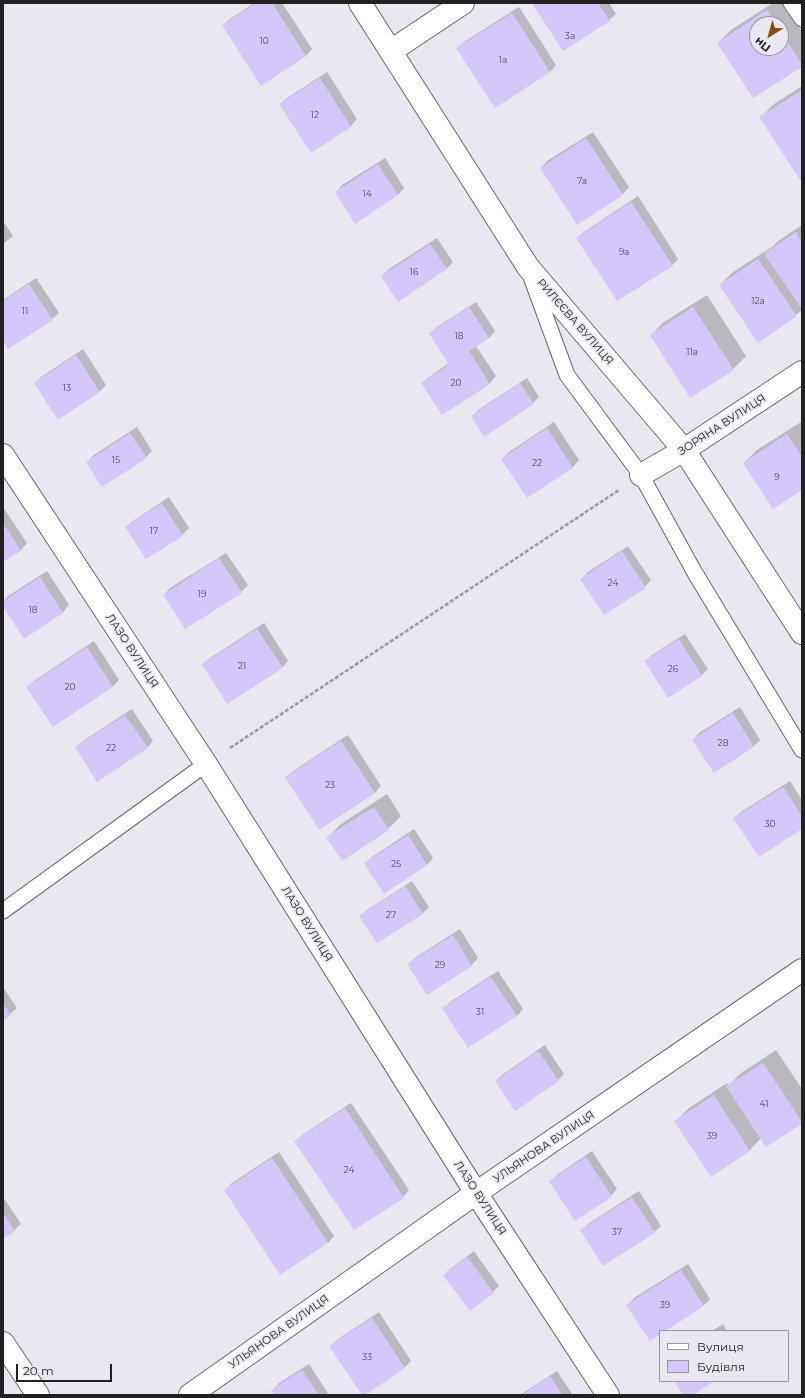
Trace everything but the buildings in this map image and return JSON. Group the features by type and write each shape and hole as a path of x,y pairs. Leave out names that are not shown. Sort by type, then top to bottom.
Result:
{"street":[{"name":"РИЛЄЄВА ВУЛИЦЯ","path":"360,3 392,51 451,147 528,267 684,450 802,633"},
{"path":"392,51 463,3"},
{"name":"ЗОРЯНА ВУЛИЦЯ","path":"641,475 684,450 802,372"},
{"name":"ЛАЗО ВУЛИЦЯ","path":"3,455 206,764 476,1194 608,1395"},
{"name":"УЛЬЯНОВА ВУЛИЦЯ","path":"190,1395 476,1194 802,970"},
{"path":"3,1343 38,1395"}],"lane":[{"path":"791,3 802,19"},
{"path":"528,267 566,375 641,475 695,573 802,750"},
{"path":"3,911 206,764"}],"path":[{"path":"206,764 641,475"}]}
